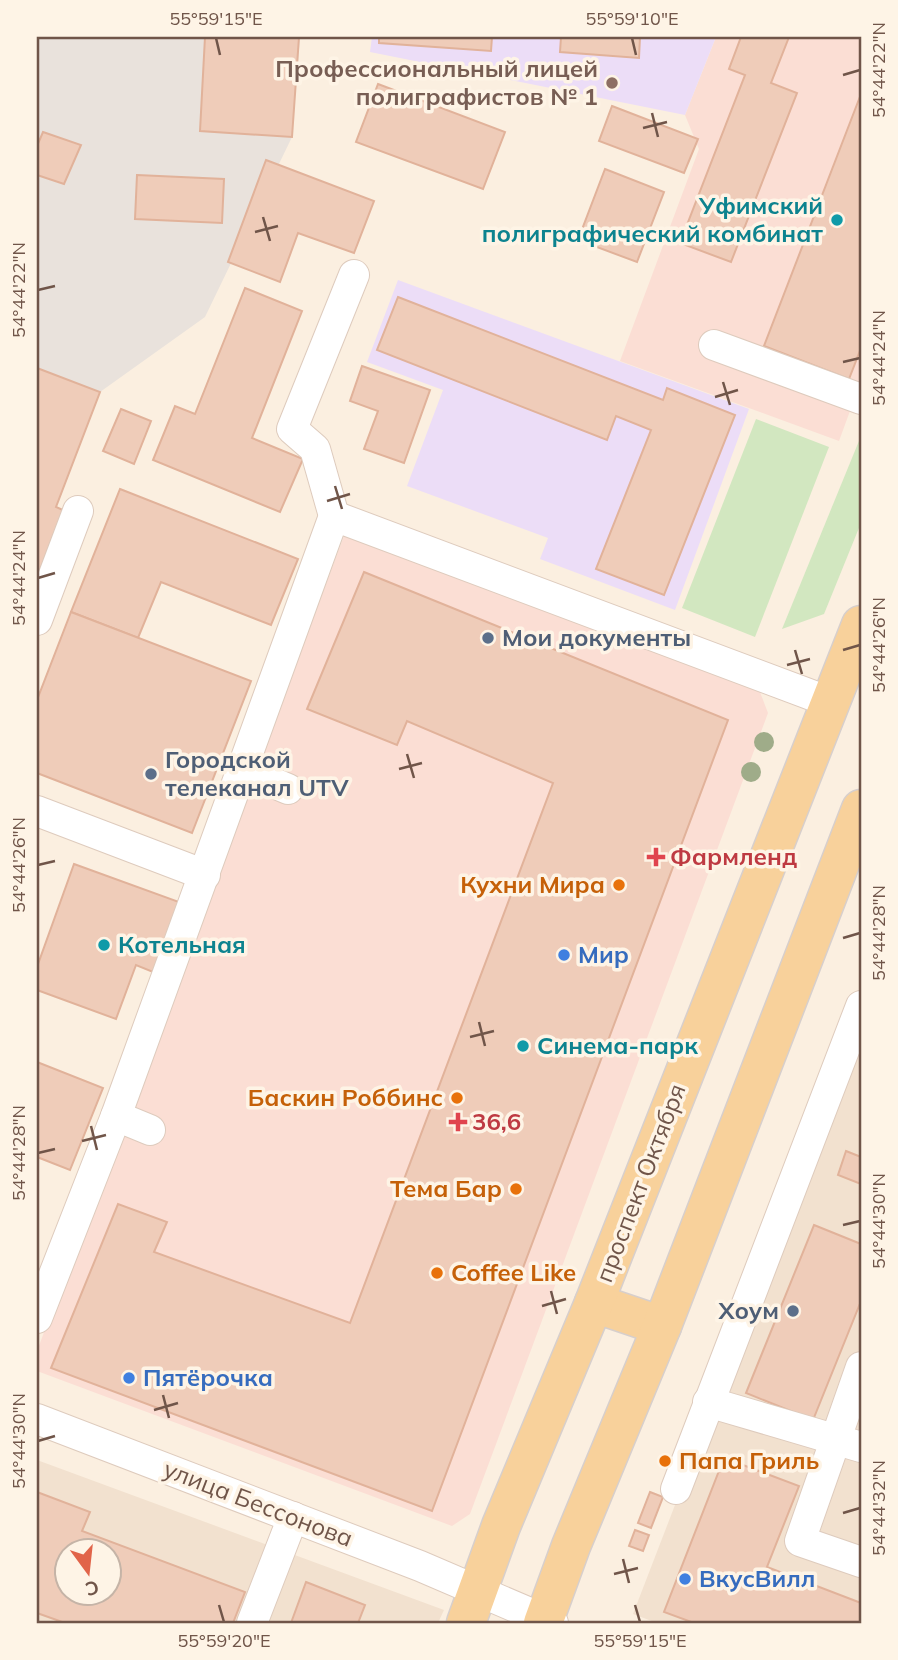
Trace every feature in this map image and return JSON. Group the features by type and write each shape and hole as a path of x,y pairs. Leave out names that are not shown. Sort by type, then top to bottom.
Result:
{"main road":[{"name":"проспект Октября","path":"472,1608 501,1526 594,1303 861,625"},
{"path":"547,1622 571,1546 662,1326 861,809"},
{"path":"594,1303 662,1326"}],"street":[{"path":"37,1318 117,1115 334,516 315,449 292,429 354,275"},
{"path":"714,345 861,399"},
{"path":"37,620 78,511"},
{"path":"334,516 830,702"},
{"path":"243,771 289,789"},
{"path":"37,811 205,875"},
{"path":"676,1489 861,1006"},
{"path":"117,1115 150,1130"},
{"path":"861,1367 848,1444 800,1541 861,1562"},
{"path":"708,1402 848,1444"},
{"name":"улица Бессонова","path":"37,1419 293,1517 472,1608 547,1622"},
{"path":"251,1623 293,1517"}],"shaded area":[{"path":"37,37 300,37 292,137 205,317 100,392 56,507 63,510 37,578"},
{"name":"Профессиональный лицей полиграфистов № 1","path":"372,37 716,37 685,115 370,52"},
{"path":"716,37 861,37 861,381 839,441 620,361 699,149 685,115"},
{"path":"398,280 749,409 675,610 540,559 548,538 407,486 443,390 367,362"},
{"path":"347,528 760,692 768,713 470,1514 452,1526 37,1371 37,1351"},
{"path":"861,1022 861,1623 657,1623 633,1614"},
{"path":"37,1460 444,1610 438,1623 37,1623"}],"green space":[{"path":"756,419 829,447 755,637 682,608"},
{"path":"861,436 861,523 824,614 782,629"}],"building":[{"path":"205,37 299,37 292,137 200,131"},
{"path":"379,37 492,37 491,51 379,43"},
{"path":"561,37 640,37 639,58 560,52"},
{"name":"Уфимский полиграфический комбинат","path":"741,37 789,37 771,83 797,93 731,262 680,243 745,75 729,69"},
{"path":"378,84 505,132 483,189 356,142"},
{"name":"Уфимский полиграфический комбинат","path":"861,94 861,348 849,379 764,346"},
{"path":"612,106 698,139 684,173 599,141"},
{"path":"43,132 81,145 64,184 37,175 37,146"},
{"path":"266,160 374,201 354,253 298,233 280,282 228,262"},
{"path":"605,169 664,192 637,262 578,240"},
{"path":"137,175 224,179 222,223 135,219"},
{"path":"245,288 302,311 252,438 303,459 280,512 153,460 175,406 195,414"},
{"path":"398,297 663,400 667,388 735,415 664,595 596,569 651,430 616,416 607,440 377,350"},
{"path":"362,366 430,390 404,463 364,449 378,411 350,401"},
{"path":"37,368 100,392 56,507 63,510 37,578"},
{"path":"121,409 151,421 134,464 103,451"},
{"path":"120,489 298,559 271,625 161,582 138,638 71,612"},
{"name":"Мир","path":"364,572 728,720 432,1511 51,1368 118,1204 167,1222 154,1252 350,1323 553,783 407,721 397,745 307,709"},
{"path":"71,612 251,681 192,833 37,773 37,700"},
{"name":"Котельная","path":"74,864 179,902 153,972 136,965 116,1019 37,990 37,967"},
{"path":"37,1062 103,1088 70,1170 37,1157"},
{"path":"846,1151 861,1157 861,1184 838,1175"},
{"path":"814,1225 861,1244 861,1301 813,1420 746,1393"},
{"path":"724,1458 799,1486 767,1567 861,1603 861,1623 694,1623 664,1612"},
{"path":"37,1492 90,1512 82,1531 101,1538 52,1538 52,1608 122,1608 122,1546 245,1592 233,1623 65,1623 37,1613"},
{"path":"650,1492 663,1497 651,1528 638,1523"},
{"path":"635,1530 649,1535 643,1551 629,1546"},
{"path":"306,1582 365,1605 358,1623 291,1623"}],"place":[{"name":"Профессиональный лицей полиграфистов № 1","path":"612,83"},
{"name":"Уфимский полиграфический комбинат","path":"837,220"},
{"name":"Мои документы","path":"488,638"},
{"name":"Городской телеканал UTV","path":"151,774"},
{"name":"Фармленд","path":"656,857"},
{"name":"Кухни Мира","path":"619,885"},
{"name":"Котельная","path":"104,945"},
{"name":"Мир","path":"564,955"},
{"name":"Синема-парк","path":"523,1046"},
{"name":"Баскин Роббинс","path":"457,1098"},
{"name":"36,6","path":"458,1122"},
{"name":"Тема Бар","path":"516,1189"},
{"name":"Coffee Like","path":"437,1273"},
{"name":"Хоум","path":"793,1311"},
{"name":"Пятёрочка","path":"129,1378"},
{"name":"Папа Гриль","path":"665,1461"},
{"name":"ВкусВилл","path":"685,1579"}]}
